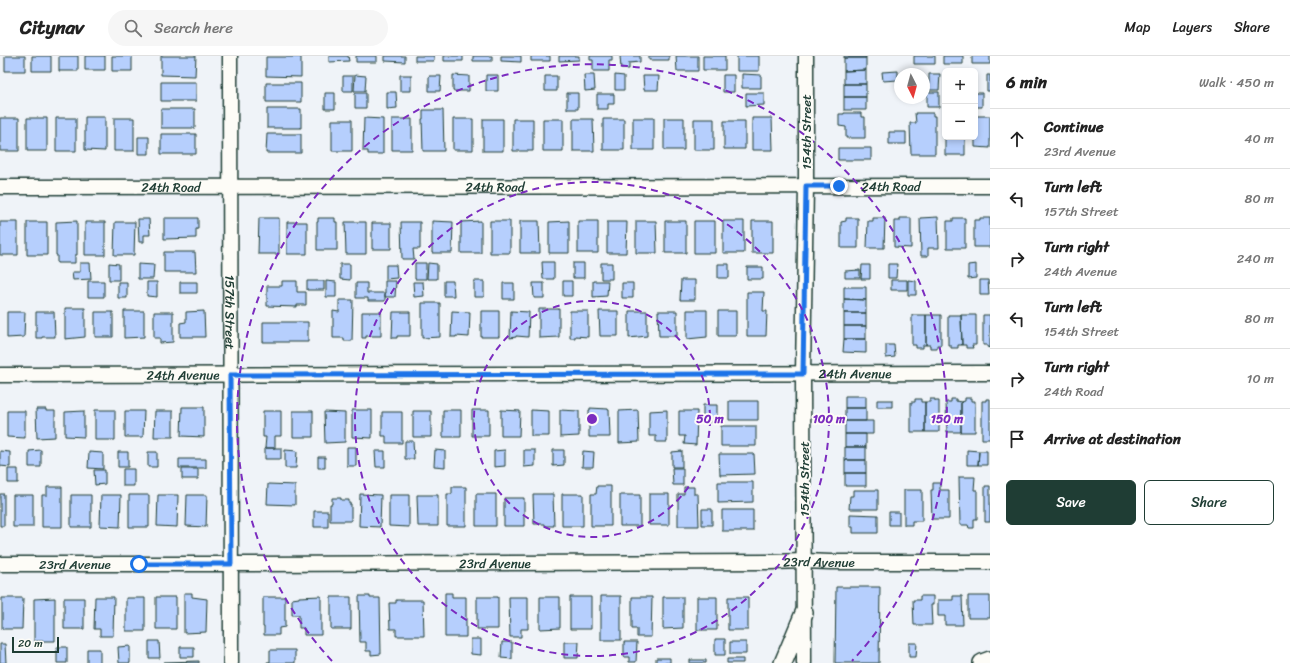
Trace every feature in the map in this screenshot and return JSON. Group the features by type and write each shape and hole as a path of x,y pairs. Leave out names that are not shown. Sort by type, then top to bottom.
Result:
{"street":[{"name":"157th Street","path":"230,56 231,663"},
{"name":"154th Street","path":"804,663 803,374 806,186 806,56"},
{"name":"24th Road","path":"0,187 990,186"},
{"name":"24th Avenue","path":"0,375 990,374"},
{"name":"23rd Avenue","path":"0,564 804,561 990,562"},
{"path":"783,663 804,612"},
{"path":"982,663 990,660"}],"building":[{"path":"5,56 25,56 25,71 5,71"},
{"path":"32,56 51,56 51,71 32,71"},
{"path":"59,56 78,56 78,71 59,71"},
{"path":"85,56 105,56 105,70 85,70"},
{"path":"112,56 132,56 132,71 112,71"},
{"path":"161,56 196,56 195,76 161,75"},
{"path":"329,56 348,56 349,61 329,62"},
{"path":"356,56 377,56 377,62 356,62"},
{"path":"385,56 405,56 405,62 385,61"},
{"path":"415,56 434,56 434,61 415,61"},
{"path":"444,56 463,56 463,61 444,61"},
{"path":"473,56 492,56 492,61 473,61"},
{"path":"501,56 521,56 521,62 501,61"},
{"path":"531,56 550,56 550,61 531,61"},
{"path":"559,56 579,56 579,60 559,61"},
{"path":"590,56 612,56 612,60 609,60 609,71 593,71 593,60 590,60"},
{"path":"620,56 640,56 640,62 629,63 629,69 621,69"},
{"path":"649,56 669,56 669,60 649,60"},
{"path":"676,56 698,56 698,71 677,71"},
{"path":"703,56 725,56 725,70 703,70"},
{"path":"737,56 759,56 759,71 737,71"},
{"path":"844,56 866,56 866,58 844,58"},
{"path":"914,56 935,56 935,64 914,64"},
{"path":"943,56 963,56 963,64 943,64"},
{"path":"972,56 990,56 990,64 972,64"},
{"path":"266,57 301,57 301,77 266,76"},
{"path":"844,58 866,58 866,70 844,71"},
{"path":"866,70 866,84 844,84 844,71"},
{"path":"894,71 894,80 883,81 882,72"},
{"path":"742,74 761,75 761,88 742,88"},
{"path":"930,74 940,74 939,90 930,90"},
{"path":"355,75 366,76 365,91 354,91"},
{"path":"400,75 411,75 411,91 400,91"},
{"path":"453,75 469,76 469,91 453,91"},
{"path":"486,75 498,75 498,91 486,91"},
{"path":"584,75 594,75 595,90 585,91"},
{"path":"615,75 624,76 624,90 615,90"},
{"path":"723,75 734,75 734,92 723,92"},
{"path":"987,75 990,75 990,91 987,91"},
{"path":"343,76 353,76 353,91 343,91"},
{"path":"429,76 441,76 440,91 429,91"},
{"path":"545,76 557,76 557,91 545,91"},
{"path":"643,76 659,76 658,90 644,90"},
{"path":"161,82 196,82 196,101 161,101"},
{"path":"266,83 301,83 301,102 266,102"},
{"path":"844,84 866,84 866,97 844,97"},
{"path":"387,92 396,92 397,108 387,109"},
{"path":"930,92 939,92 939,107 927,107 927,104 930,104"},
{"path":"325,93 335,93 335,109 325,109"},
{"path":"355,93 366,93 366,108 355,108"},
{"path":"567,93 578,93 578,109 567,109"},
{"path":"746,93 764,93 764,105 746,106"},
{"path":"978,93 982,93 982,107 978,107"},
{"path":"597,94 614,94 614,104 608,104 608,109 597,109"},
{"path":"844,97 866,97 866,110 844,110"},
{"path":"161,109 195,109 195,128 161,128"},
{"path":"267,109 301,109 301,128 267,128"},
{"path":"423,110 443,110 444,151 423,151"},
{"path":"861,113 861,117 865,117 865,138 846,138 846,127 839,126 839,114"},
{"path":"915,113 933,113 933,116 935,116 935,154 911,154 910,123 916,123"},
{"path":"978,116 990,116 990,148 975,147 975,140 978,140"},
{"path":"85,117 105,117 105,151 85,150"},
{"path":"0,118 19,118 19,151 0,151"},
{"path":"27,118 47,118 47,151 27,151"},
{"path":"56,118 76,118 76,151 56,151"},
{"path":"114,118 134,118 134,151 114,151"},
{"path":"364,118 383,119 383,154 368,154 368,151 363,151"},
{"path":"633,118 654,118 654,150 633,150"},
{"path":"664,118 684,118 684,150 664,150"},
{"path":"752,118 772,118 773,150 752,150"},
{"path":"392,119 412,119 412,150 392,150"},
{"path":"453,119 473,119 473,150 453,150"},
{"path":"483,119 503,119 503,151 483,151"},
{"path":"513,119 533,119 533,151 513,151"},
{"path":"543,119 563,119 563,151 543,151"},
{"path":"573,119 593,119 594,151 573,151"},
{"path":"603,119 624,119 624,150 603,150"},
{"path":"694,119 714,119 714,150 694,150"},
{"path":"332,120 352,120 352,151 332,151"},
{"path":"724,121 745,121 745,149 724,149"},
{"path":"889,132 906,132 906,144 889,144"},
{"path":"161,134 196,134 196,154 161,154"},
{"path":"267,134 301,134 301,153 266,153"},
{"path":"138,137 149,137 149,154 138,154"},
{"path":"945,140 965,140 965,155 945,155"},
{"path":"838,148 871,148 871,160 838,160"},
{"path":"938,217 939,248 928,248 928,256 921,256 920,218"},
{"path":"164,218 198,218 196,238 164,239"},
{"path":"259,218 279,218 279,254 258,254"},
{"path":"318,218 335,218 335,222 337,222 337,250 317,250"},
{"path":"846,218 858,218 858,248 841,248 841,222 846,221"},
{"path":"873,218 885,218 884,248 867,248 868,221 873,221"},
{"path":"900,218 911,218 911,248 894,247 894,221 900,221"},
{"path":"953,218 965,218 965,248 947,248 947,221 953,221"},
{"path":"980,218 990,218 990,247 974,247 974,220 980,220"},
{"path":"138,219 149,219 150,235 144,235 144,242 139,242"},
{"path":"77,221 77,255 75,255 75,263 57,263 56,222"},
{"path":"432,221 453,222 452,253 432,253"},
{"path":"481,221 481,253 461,253 461,222"},
{"path":"490,221 510,221 510,253 490,253"},
{"path":"520,221 539,221 540,253 520,253"},
{"path":"569,221 569,253 549,253 549,222"},
{"path":"578,221 598,221 598,253 578,253"},
{"path":"636,221 656,221 657,253 636,253"},
{"path":"665,221 686,221 686,253 665,253"},
{"path":"694,221 715,221 715,253 694,253"},
{"path":"723,221 744,221 744,253 723,253"},
{"path":"752,221 773,221 773,253 752,253"},
{"path":"0,222 18,222 18,255 0,255"},
{"path":"27,222 47,222 47,255 27,255"},
{"path":"85,222 105,222 105,255 85,255"},
{"path":"115,222 135,222 134,255 114,255"},
{"path":"287,222 307,222 307,254 287,254"},
{"path":"345,222 366,222 366,254 346,254"},
{"path":"401,222 420,222 420,249 413,249 414,259 402,259"},
{"path":"607,222 627,222 626,253 607,253"},
{"path":"372,223 391,223 391,249 372,249"},
{"path":"164,252 195,252 196,272 164,272"},
{"path":"542,262 554,262 554,279 543,279"},
{"path":"80,263 90,263 91,279 73,280 72,272 80,272"},
{"path":"109,263 119,264 119,280 109,280"},
{"path":"415,263 426,263 426,279 415,279"},
{"path":"428,263 437,264 437,279 427,279"},
{"path":"573,263 584,263 584,278 573,278"},
{"path":"601,263 612,263 612,279 601,279"},
{"path":"138,264 154,265 153,279 138,279"},
{"path":"340,264 350,264 350,280 340,279"},
{"path":"718,264 729,264 729,278 718,278"},
{"path":"888,264 897,264 896,278 888,278"},
{"path":"976,264 976,278 968,279 968,265"},
{"path":"386,265 396,265 397,278 386,279"},
{"path":"862,265 870,265 870,279 861,279"},
{"path":"747,267 763,267 763,279 747,279"},
{"path":"860,270 860,278 845,278 845,271"},
{"path":"681,280 695,280 695,300 680,300"},
{"path":"891,280 907,280 907,290 891,290"},
{"path":"908,280 916,281 916,295 908,295"},
{"path":"980,280 988,280 989,295 980,295"},
{"path":"88,281 104,281 104,297 88,297"},
{"path":"282,281 297,281 297,292 306,292 306,305 297,305 297,307 267,306 267,286 282,286"},
{"path":"307,281 324,281 324,290 307,290"},
{"path":"326,281 336,282 336,297 326,297"},
{"path":"385,281 396,281 395,297 385,297"},
{"path":"444,281 453,281 454,296 444,296"},
{"path":"474,281 484,281 484,297 474,297"},
{"path":"563,281 572,281 572,296 563,296"},
{"path":"593,281 608,281 607,296 593,297"},
{"path":"118,282 127,282 127,298 118,298"},
{"path":"147,282 157,282 157,297 147,296"},
{"path":"180,282 197,282 197,293 180,293"},
{"path":"413,282 423,282 424,296 414,297"},
{"path":"356,283 367,283 367,293 385,293 385,301 368,301 368,298 356,298"},
{"path":"503,283 514,283 514,299 503,299"},
{"path":"533,283 544,283 544,298 534,298"},
{"path":"622,283 633,283 633,298 622,298"},
{"path":"844,287 866,287 866,300 844,299"},
{"path":"747,292 764,292 763,311 767,311 766,336 747,336"},
{"path":"844,299 866,300 866,313 844,313"},
{"path":"339,300 353,300 352,341 344,341 344,338 333,338 333,311 339,312"},
{"path":"422,303 440,303 440,337 422,338"},
{"path":"65,308 85,308 85,337 65,339"},
{"path":"539,309 559,309 559,337 539,338"},
{"path":"687,310 707,310 707,337 687,339"},
{"path":"124,311 144,311 144,337 124,338"},
{"path":"204,311 205,337 180,337 180,323 186,322 186,312"},
{"path":"452,311 470,312 469,337 451,337"},
{"path":"481,311 499,311 499,337 481,337"},
{"path":"511,311 529,312 528,337 516,336 510,338"},
{"path":"570,311 588,311 588,337 575,336 575,338 570,338"},
{"path":"599,311 618,311 618,336 600,336"},
{"path":"629,311 647,311 647,336 629,338"},
{"path":"658,311 677,311 677,336 659,336"},
{"path":"718,311 736,311 736,336 718,336"},
{"path":"7,312 25,312 24,337 7,338"},
{"path":"36,312 54,312 55,337 36,338"},
{"path":"95,312 113,312 113,337 95,337"},
{"path":"154,312 173,312 173,342 160,343 160,338 154,338"},
{"path":"362,312 381,312 381,336 366,336 366,338 362,338"},
{"path":"393,312 410,312 410,336 397,336 397,338 392,338"},
{"path":"844,313 866,313 866,326 844,326"},
{"path":"912,315 926,315 926,345 923,345 923,348 916,348 916,345 912,345"},
{"path":"926,315 941,315 941,345 937,345 937,348 930,348 930,345 926,345"},
{"path":"948,315 961,315 962,345 958,345 958,348 951,348 951,345 948,345"},
{"path":"961,315 976,315 976,345 972,345 973,348 966,348 966,345 962,345"},
{"path":"983,315 990,315 990,348 987,347 987,345 983,345"},
{"path":"263,322 308,322 308,342 263,342"},
{"path":"844,326 866,326 866,339 844,339"},
{"path":"844,339 866,339 866,353 843,352"},
{"path":"886,345 894,345 895,357 886,358"},
{"path":"845,396 866,396 866,408 845,408"},
{"path":"965,398 971,398 971,401 975,401 975,432 961,432 961,402 965,401"},
{"path":"915,399 921,399 921,402 925,402 925,432 911,432 911,402 915,402"},
{"path":"930,399 939,401 939,432 925,432 925,402 930,402"},
{"path":"951,399 956,399 956,401 961,402 961,432 947,432 946,402 951,402"},
{"path":"986,399 990,399 990,439 982,439 982,401 986,401"},
{"path":"877,400 892,400 892,407 877,407"},
{"path":"729,401 758,401 758,420 729,420"},
{"path":"703,405 717,405 717,422 703,422"},
{"path":"182,407 204,407 204,437 181,436"},
{"path":"590,408 609,410 610,437 589,437"},
{"path":"845,408 866,408 866,421 845,421"},
{"path":"36,409 55,411 55,437 37,438"},
{"path":"95,410 115,410 115,440 95,440"},
{"path":"352,410 372,410 372,438 352,437"},
{"path":"443,410 461,410 461,437 443,437"},
{"path":"472,410 489,410 489,436 472,436"},
{"path":"501,410 520,411 519,436 501,436"},
{"path":"531,410 549,411 549,436 531,436"},
{"path":"560,410 579,411 579,436 560,437"},
{"path":"638,410 639,442 619,443 619,411"},
{"path":"667,410 667,442 656,442 656,436 649,436 649,411"},
{"path":"7,411 25,411 25,438 7,437"},
{"path":"84,411 84,437 65,436 65,412"},
{"path":"125,411 144,411 143,437 125,437"},
{"path":"155,411 173,411 173,437 154,437"},
{"path":"263,411 281,411 281,436 275,436 275,448 265,448 266,437 263,437"},
{"path":"293,411 313,411 313,437 293,437"},
{"path":"413,411 431,411 431,437 413,437"},
{"path":"679,411 697,411 696,445 684,444 685,436 679,436"},
{"path":"324,412 345,413 345,442 325,443"},
{"path":"382,412 402,412 402,443 386,443 386,436 382,436"},
{"path":"845,421 873,421 873,434 845,434"},
{"path":"721,426 756,426 756,446 721,446"},
{"path":"845,434 866,434 866,447 845,447"},
{"path":"405,441 413,441 414,459 405,459"},
{"path":"347,447 356,447 356,466 347,466"},
{"path":"845,447 866,447 866,460 845,460"},
{"path":"265,448 281,448 281,459 265,459"},
{"path":"41,450 41,467 29,467 29,451"},
{"path":"285,450 297,451 296,468 285,468"},
{"path":"435,450 445,451 445,467 434,466"},
{"path":"505,450 505,466 494,467 494,451"},
{"path":"524,450 535,450 535,466 524,467"},
{"path":"553,450 564,450 564,465 553,466"},
{"path":"967,450 979,451 978,465 967,465"},
{"path":"0,451 10,452 10,467 0,466"},
{"path":"375,451 385,451 385,467 376,467"},
{"path":"583,451 594,452 593,467 582,467"},
{"path":"682,451 682,467 672,467 672,452"},
{"path":"979,451 987,451 987,465 978,465"},
{"path":"89,452 103,453 103,469 88,468"},
{"path":"118,452 128,452 128,467 118,467"},
{"path":"148,452 157,452 157,467 148,467"},
{"path":"719,454 754,454 755,474 720,475"},
{"path":"318,457 325,457 325,468 318,468"},
{"path":"179,459 206,459 206,468 179,468"},
{"path":"845,460 866,460 866,473 845,473"},
{"path":"672,468 683,468 683,485 673,485"},
{"path":"8,469 18,469 18,483 8,483"},
{"path":"123,469 134,469 134,486 123,486"},
{"path":"182,469 198,469 198,479 182,479"},
{"path":"94,470 105,470 105,484 95,485"},
{"path":"845,473 866,473 866,486 845,486"},
{"path":"959,477 975,477 974,490 977,490 977,519 974,519 974,528 969,528 968,525 960,525"},
{"path":"718,482 753,482 753,502 718,503"},
{"path":"933,483 940,483 940,490 949,490 949,519 932,519 931,490 933,490"},
{"path":"268,484 295,485 295,505 267,504"},
{"path":"597,486 611,486 611,526 591,526 591,494 596,494"},
{"path":"985,486 990,486 990,522 985,522"},
{"path":"47,487 62,487 62,527 42,527 42,495 47,495"},
{"path":"452,487 466,487 466,526 447,526 447,494 452,494"},
{"path":"684,487 694,487 694,494 698,494 699,526 678,526 678,494 684,494"},
{"path":"853,490 878,490 878,509 849,509 850,496 853,496"},
{"path":"904,490 922,490 922,521 912,521 912,525 904,525"},
{"path":"0,494 4,494 4,526 0,526"},
{"path":"360,494 381,495 380,527 359,526"},
{"path":"476,494 496,494 496,526 476,526"},
{"path":"533,494 553,494 554,526 534,524"},
{"path":"562,494 583,494 583,526 562,526"},
{"path":"649,494 669,494 669,525 649,525"},
{"path":"13,495 33,495 33,527 13,527"},
{"path":"71,495 91,495 91,527 71,527"},
{"path":"101,495 121,495 120,527 100,526"},
{"path":"129,495 149,495 149,527 129,527"},
{"path":"158,495 178,495 177,527 157,526"},
{"path":"187,495 207,495 206,527 186,526"},
{"path":"389,495 409,495 409,527 389,526"},
{"path":"417,495 438,495 438,526 418,526"},
{"path":"620,495 640,495 640,526 620,526"},
{"path":"332,498 349,500 349,504 351,504 351,521 330,521 330,504 332,504"},
{"path":"504,498 524,498 524,526 504,526"},
{"path":"702,509 712,509 712,525 702,525"},
{"path":"722,510 753,510 753,531 722,531"},
{"path":"314,511 328,511 328,527 314,527"},
{"path":"889,512 899,512 899,525 889,525"},
{"path":"850,514 878,515 878,533 853,533 853,527 850,527"},
{"path":"836,587 880,587 879,663 835,663"},
{"path":"184,593 192,593 192,597 207,599 206,632 184,633"},
{"path":"445,593 452,593 452,597 466,597 466,637 445,637"},
{"path":"321,596 321,635 304,635 304,628 299,628 299,615 292,615 292,599 299,597"},
{"path":"359,596 380,598 381,654 371,655 371,651 366,651 366,642 360,642"},
{"path":"601,596 621,596 621,640 601,640"},
{"path":"920,596 933,596 933,605 931,605 932,625 914,625 913,600 920,600"},
{"path":"953,596 962,596 963,625 945,625 945,616 938,616 938,600 953,600"},
{"path":"968,596 990,596 990,618 968,618"},
{"path":"95,597 114,597 113,636 100,636 100,629 94,629"},
{"path":"156,597 176,597 176,629 156,629"},
{"path":"263,597 285,597 285,627 279,628 279,635 264,635"},
{"path":"331,597 351,597 351,629 331,629"},
{"path":"477,597 498,597 498,629 477,629"},
{"path":"509,597 528,597 528,629 521,629 521,637 510,637"},
{"path":"540,597 560,597 560,628 540,629"},
{"path":"570,597 591,597 591,629 570,629"},
{"path":"632,597 652,597 651,637 637,637 637,629 632,629"},
{"path":"663,597 683,597 683,628 663,629"},
{"path":"697,597 717,597 717,630 697,630"},
{"path":"728,597 748,597 748,630 728,630"},
{"path":"2,598 23,598 22,629 2,629"},
{"path":"55,598 55,641 34,641 34,599"},
{"path":"64,598 84,598 84,629 64,629"},
{"path":"126,598 145,598 145,631 126,631"},
{"path":"396,600 423,600 424,636 396,636 396,629 390,629 389,603 396,603"},
{"path":"471,639 481,639 481,655 471,654"},
{"path":"715,639 725,639 725,655 715,655"},
{"path":"149,641 159,641 160,658 149,658"},
{"path":"502,642 512,642 512,659 501,658"},
{"path":"564,642 579,642 578,658 564,658"},
{"path":"624,642 637,642 636,662 629,662 629,657 624,657"},
{"path":"730,642 746,642 746,654 730,654"},
{"path":"909,643 917,643 916,657 909,657"},
{"path":"0,644 5,644 6,663 0,663"},
{"path":"130,646 130,663 119,663 118,647"},
{"path":"57,647 67,647 67,663 57,663"},
{"path":"180,647 194,647 194,657 180,657"},
{"path":"87,649 100,649 100,663 87,663"},
{"path":"270,650 295,650 295,663 267,663 270,662"},
{"path":"656,658 670,658 670,663 656,663"},
{"path":"727,659 743,659 743,663 727,663"},
{"path":"690,660 706,660 706,663 690,663"},
{"path":"199,661 199,663 164,663 164,662"}],"route":[{"path":"139,564 231,564 230,375 803,374 806,186 839,186"}]}
